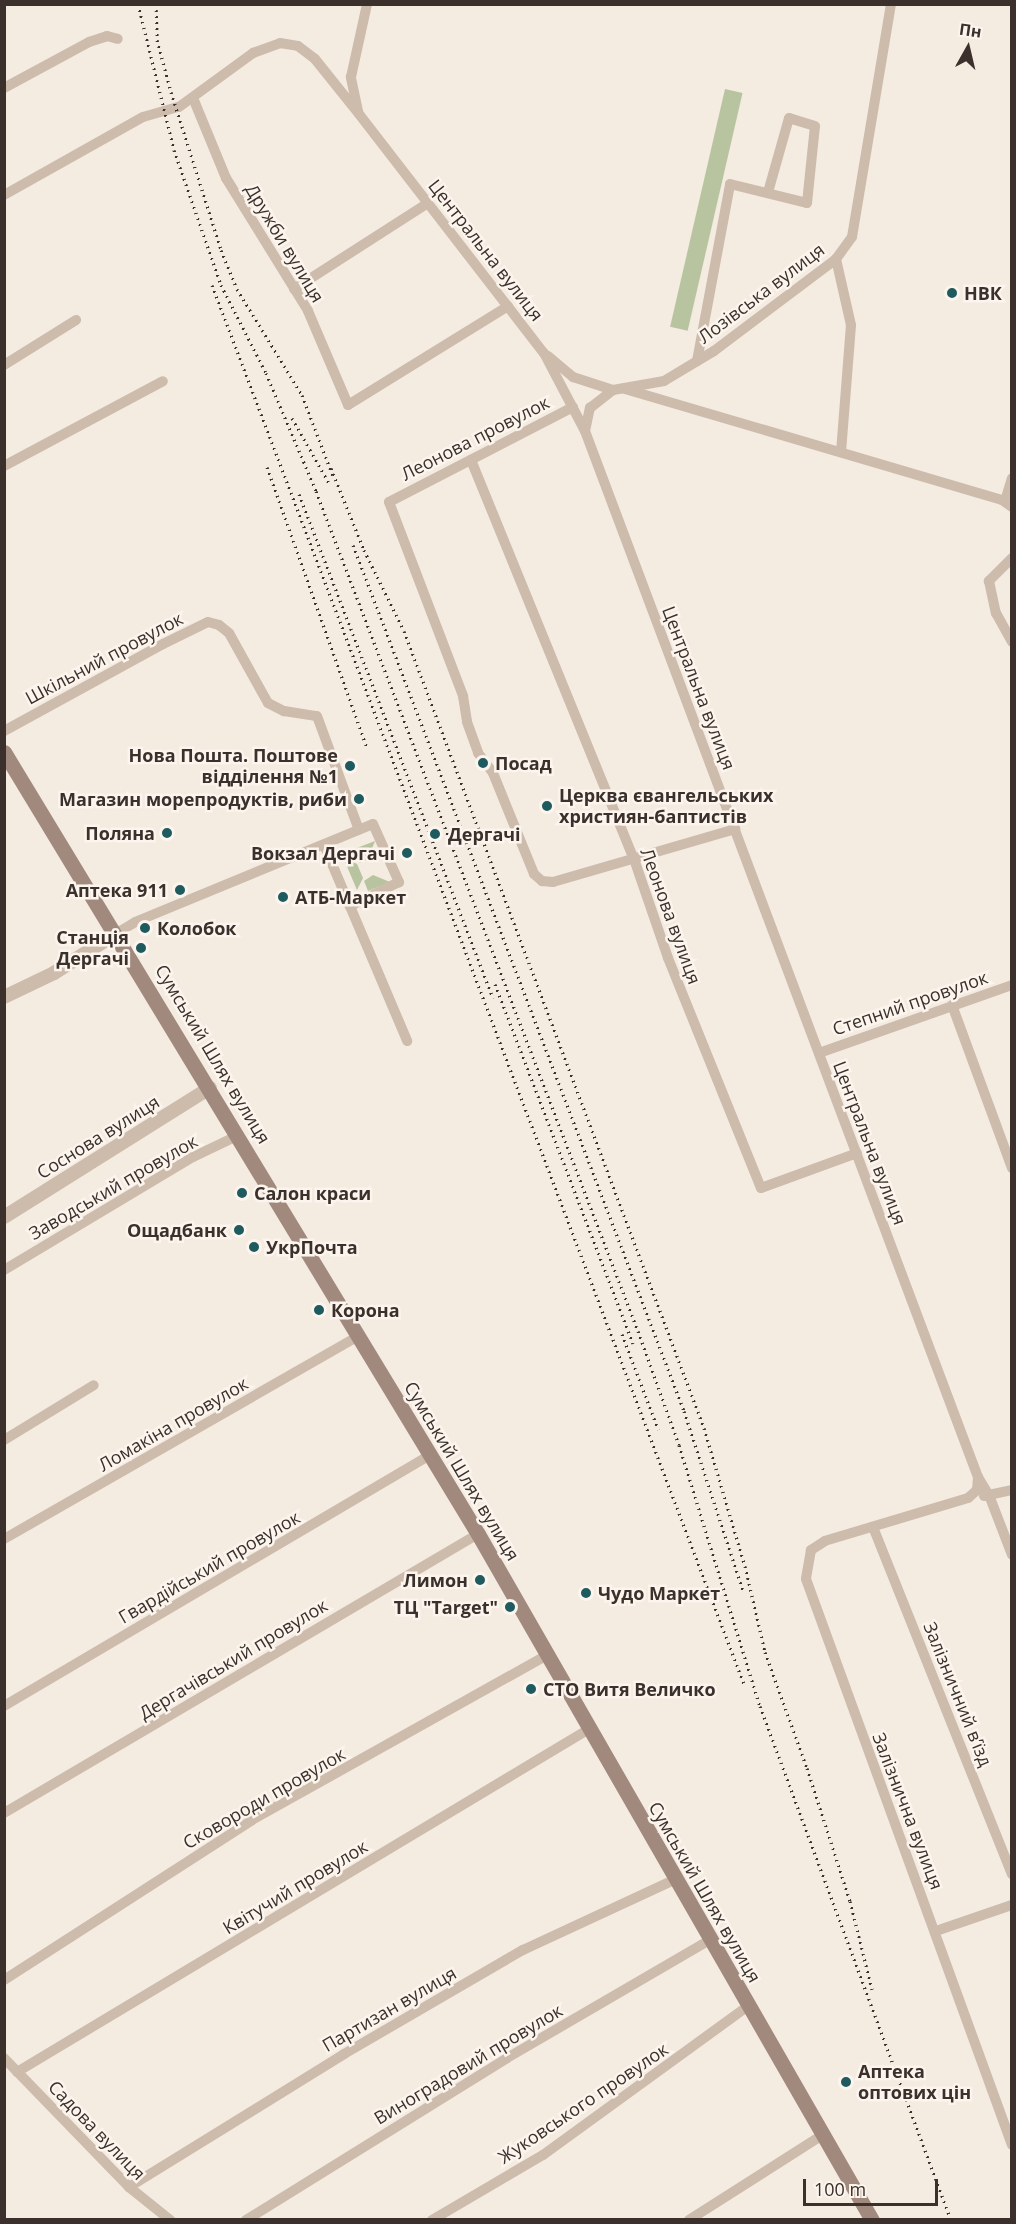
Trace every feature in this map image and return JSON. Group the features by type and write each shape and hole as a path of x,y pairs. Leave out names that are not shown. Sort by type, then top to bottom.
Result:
{"main road":[{"name":"Сумський Шлях вулиця","path":"4,752 117,933 478,1534 872,2220"}],"street":[{"path":"359,114 351,77 367,4"},
{"name":"Лозівська вулиця","path":"585,431 590,408 618,389 664,381 697,361 836,259 852,237 891,4"},
{"path":"4,88 88,42 107,36 118,39"},
{"name":"Центральна вулиця","path":"4,195 142,117 179,107 231,66 280,44 298,46 315,59 544,353 585,431 978,1477 989,1495 1011,1555"},
{"name":"Дружби вулиця","path":"193,98 226,178 308,311 348,405 508,306"},
{"path":"697,361 730,184 807,203 815,126 789,118 768,192"},
{"path":"294,289 428,203"},
{"path":"836,259 851,325 841,452"},
{"path":"4,365 76,320"},
{"path":"544,353 573,377 841,452 1008,504 1011,478"},
{"path":"4,466 163,381"},
{"name":"Леонова провулок","path":"573,407 392,498 388,509 463,696 467,722 478,753 493,772 534,874 542,881 634,860"},
{"name":"Леонова вулиця","path":"471,460 634,860 668,958 761,1188 856,1153"},
{"path":"1011,558 989,581 996,613 1011,642"},
{"name":"Шкільний провулок","path":"4,731 208,622 219,625 229,633 268,703 284,711 317,716 359,830"},
{"path":"4,997 54,974 135,921 374,824 399,882 350,906"},
{"path":"634,860 735,829"},
{"path":"324,845 407,1041"},
{"name":"Степний провулок","path":"819,1053 1011,985"},
{"path":"952,1005 1011,1168"},
{"name":"Соснова вулиця","path":"4,1217 210,1088"},
{"name":"Заводський провулок","path":"4,1270 193,1157 239,1135"},
{"name":"Ломакіна провулок","path":"4,1539 358,1336"},
{"path":"4,1440 94,1385"},
{"name":"Гвардійський провулок","path":"4,1707 430,1455"},
{"path":"968,1498 977,1490 978,1477"},
{"path":"873,1527 968,1498 1011,1490"},
{"name":"Залізничний в’їзд","path":"873,1527 1011,1874"},
{"name":"Залізнична вулиця","path":"873,1527 825,1541 811,1550 806,1579 813,1607 936,1931 1011,2145"},
{"name":"Дергачівський провулок","path":"4,1813 478,1534"},
{"name":"Сковороди провулок","path":"4,1980 252,1820 547,1655"},
{"name":"Квітучий провулок","path":"17,2072 590,1729"},
{"name":"Партизан вулиця","path":"129,2187 344,2054 523,1950 676,1879"},
{"path":"936,1931 1011,1905"},
{"name":"Виноградовий провулок","path":"246,2220 507,2058 710,1940"},
{"name":"Жуковського провулок","path":"432,2220 543,2155 748,2006"},
{"name":"Садова вулиця","path":"4,2058 129,2187 170,2220"},
{"path":"689,2220 824,2134"}],"green space":[{"path":"725,89 743,93 688,331 670,327"},
{"path":"375,841 368,859 360,863 344,853"},
{"path":"343,857 357,864 363,878 357,890"},
{"path":"373,875 390,882 368,891 364,881"}],"railway":[{"path":"138,4 174,150 221,285 266,373 316,491 638,1331 679,1445 760,1706 951,2220"},
{"path":"156,4 157,40 221,250 237,289 302,395 333,476"},
{"path":"212,285 744,1684"},
{"path":"292,418 329,483"},
{"path":"267,467 367,748"},
{"path":"331,468 364,550 404,631 704,1428 745,1566 765,1652 807,1768 850,1901 872,1989"},
{"path":"299,494 493,998"},
{"path":"353,545 684,1411 743,1590"},
{"path":"495,984 633,1343"},
{"path":"622,1334 658,1429"}],"place":[{"name":"НВК","path":"952,293"},
{"name":"Посад","path":"483,763"},
{"name":"Нова Пошта. Поштове відділення №1","path":"350,766"},
{"name":"Магазин морепродуктів, риби","path":"359,799"},
{"name":"Церква євангельських християн-баптистів","path":"547,806"},
{"name":"Поляна","path":"167,833"},
{"name":"Дергачі","path":"435,834"},
{"name":"Вокзал Дергачі","path":"407,853"},
{"name":"Аптека 911","path":"180,890"},
{"name":"АТБ-Маркет","path":"283,897"},
{"name":"Колобок","path":"145,928"},
{"name":"Станція Дергачі","path":"141,948"},
{"name":"Салон краси","path":"242,1193"},
{"name":"Ощадбанк","path":"239,1230"},
{"name":"УкрПочта","path":"254,1247"},
{"name":"Корона","path":"319,1310"},
{"name":"Лимон","path":"480,1580"},
{"name":"Чудо Маркет","path":"586,1593"},
{"name":"ТЦ \"Target\"","path":"510,1607"},
{"name":"СТО Витя Величко","path":"531,1689"},
{"name":"Аптека оптових цін","path":"846,2082"}]}
